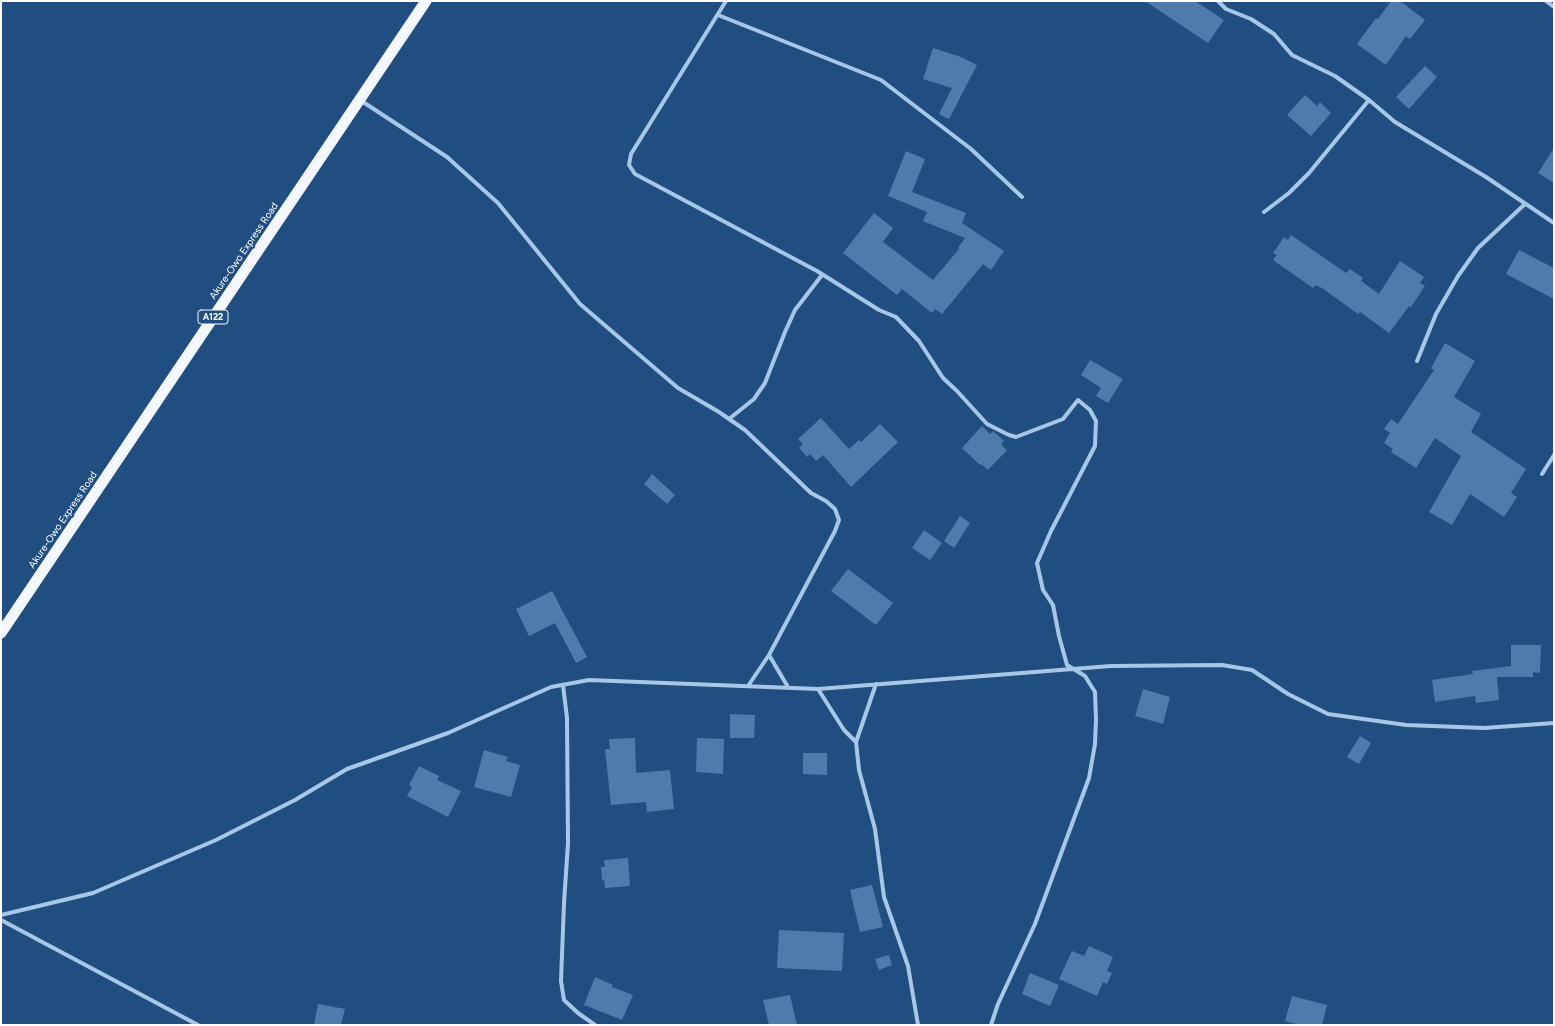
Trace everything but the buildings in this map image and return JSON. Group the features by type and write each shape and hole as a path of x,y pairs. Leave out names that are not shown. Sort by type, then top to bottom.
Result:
{"highway":[{"name":"Akure-Owo Express Road","path":"1,633 426,1"}],"street":[{"path":"726,1 631,154 630,165 635,174 822,274 879,310 896,317 919,341 943,378 958,391 987,424 1008,435 1016,436 1063,419 1078,400 1090,410 1096,421 1095,446 1037,563 1043,590 1053,605 1059,636 1067,665 1085,676 1094,692 1096,720 1095,744 1089,778 1035,924 998,1004 991,1025"},
{"path":"1218,1 1226,9 1251,19 1274,34 1292,55 1335,76 1369,100 1394,122 1486,177 1554,223"},
{"path":"1546,1 1554,7"},
{"path":"718,15 881,80 971,149 1022,197"},
{"path":"359,100 448,157 498,203 580,304 678,388 745,430 811,493 826,501 835,509 839,520 835,531 769,655 748,686"},
{"path":"1264,212 1289,193 1309,173 1369,100"},
{"path":"1417,361 1436,314 1458,276 1478,248 1525,204"},
{"path":"728,419 754,400 765,383 795,310 822,274"},
{"path":"1542,474 1554,455"},
{"path":"769,655 788,687"},
{"path":"1,914 93,893 216,840 295,800 348,769 448,733 551,687 589,680 818,689 1111,666 1222,665 1252,670 1288,694 1328,714 1406,725 1484,728 1554,723"},
{"path":"876,684 856,742 859,770 875,829 884,897 908,966 918,1025"},
{"path":"564,685 567,733 568,843 561,981 564,1000 578,1013 595,1025"},
{"path":"818,689 844,730 856,742"},
{"path":"1,920 198,1025"}]}
